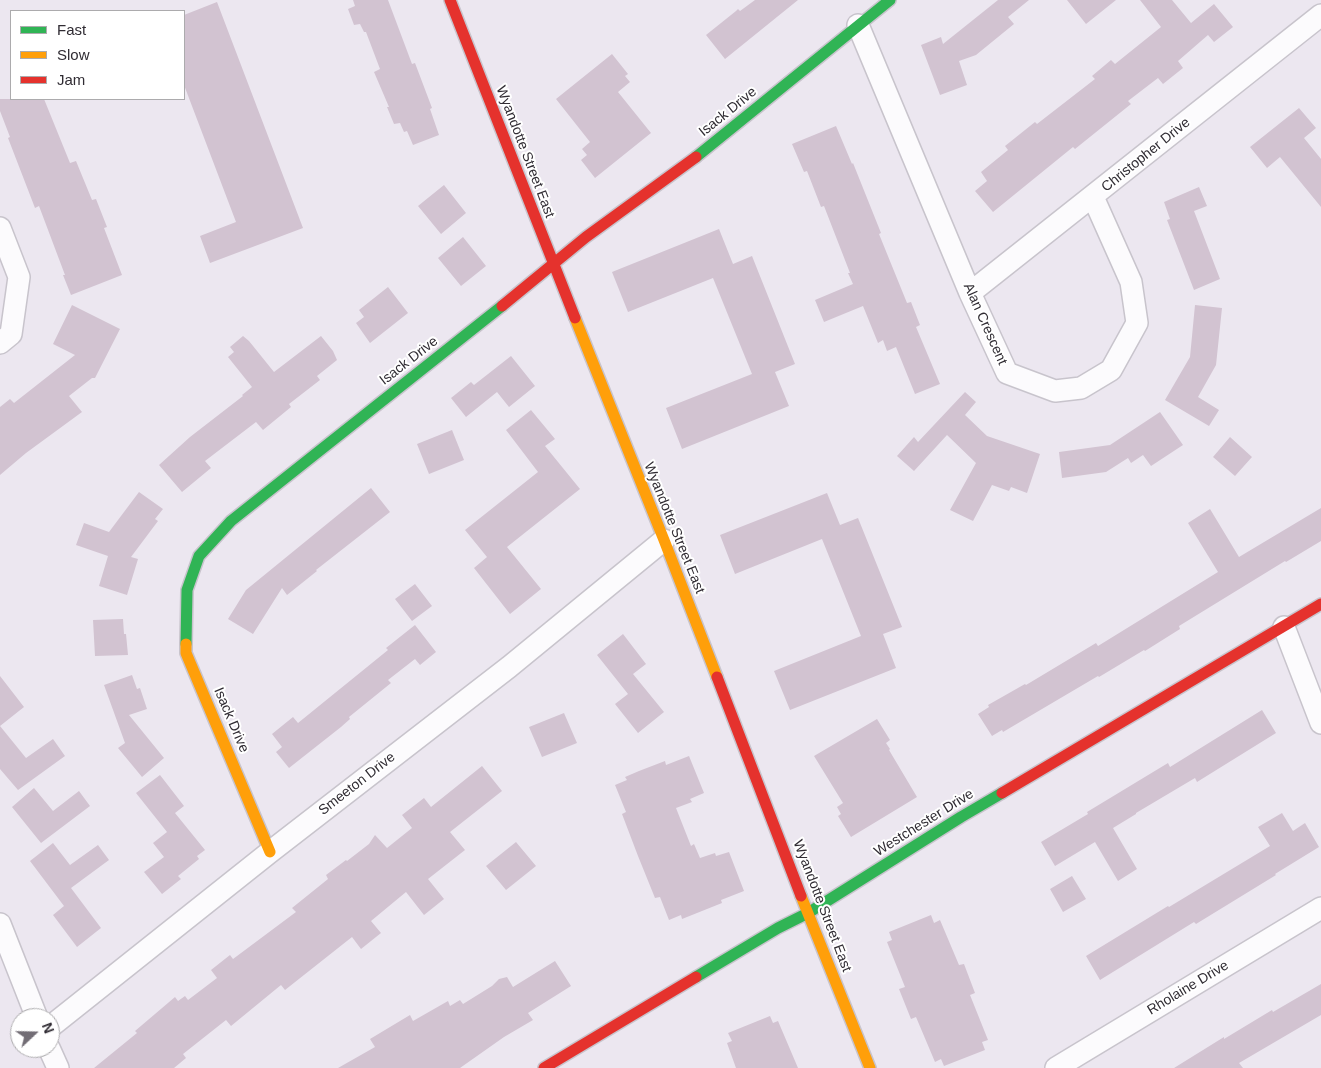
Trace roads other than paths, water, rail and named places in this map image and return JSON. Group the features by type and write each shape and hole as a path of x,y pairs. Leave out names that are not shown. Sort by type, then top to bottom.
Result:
{"street":[{"name":"Wyandotte Street East","path":"450,0 553,265 664,540 808,914 870,1068"},
{"name":"Isack Drive","path":"270,852 186,654 187,590 199,556 231,520 586,238 700,154 890,0"},
{"name":"Christopher Drive","path":"970,293 1321,15"},
{"name":"Alan Crescent","path":"858,25 970,293 1007,373 1055,391 1081,388 1111,370 1137,323 1131,282 1093,197"},
{"path":"0,228 19,277 11,334 0,343"},
{"name":"Smeeton Drive","path":"60,1019 270,852 509,668 664,540"},
{"name":"Westchester Drive","path":"544,1068 772,932 808,914 961,817 1321,604"},
{"path":"1284,627 1321,723"},
{"name":"Rholaine Drive","path":"1056,1068 1321,908"},
{"path":"0,924 34,1008"}]}
